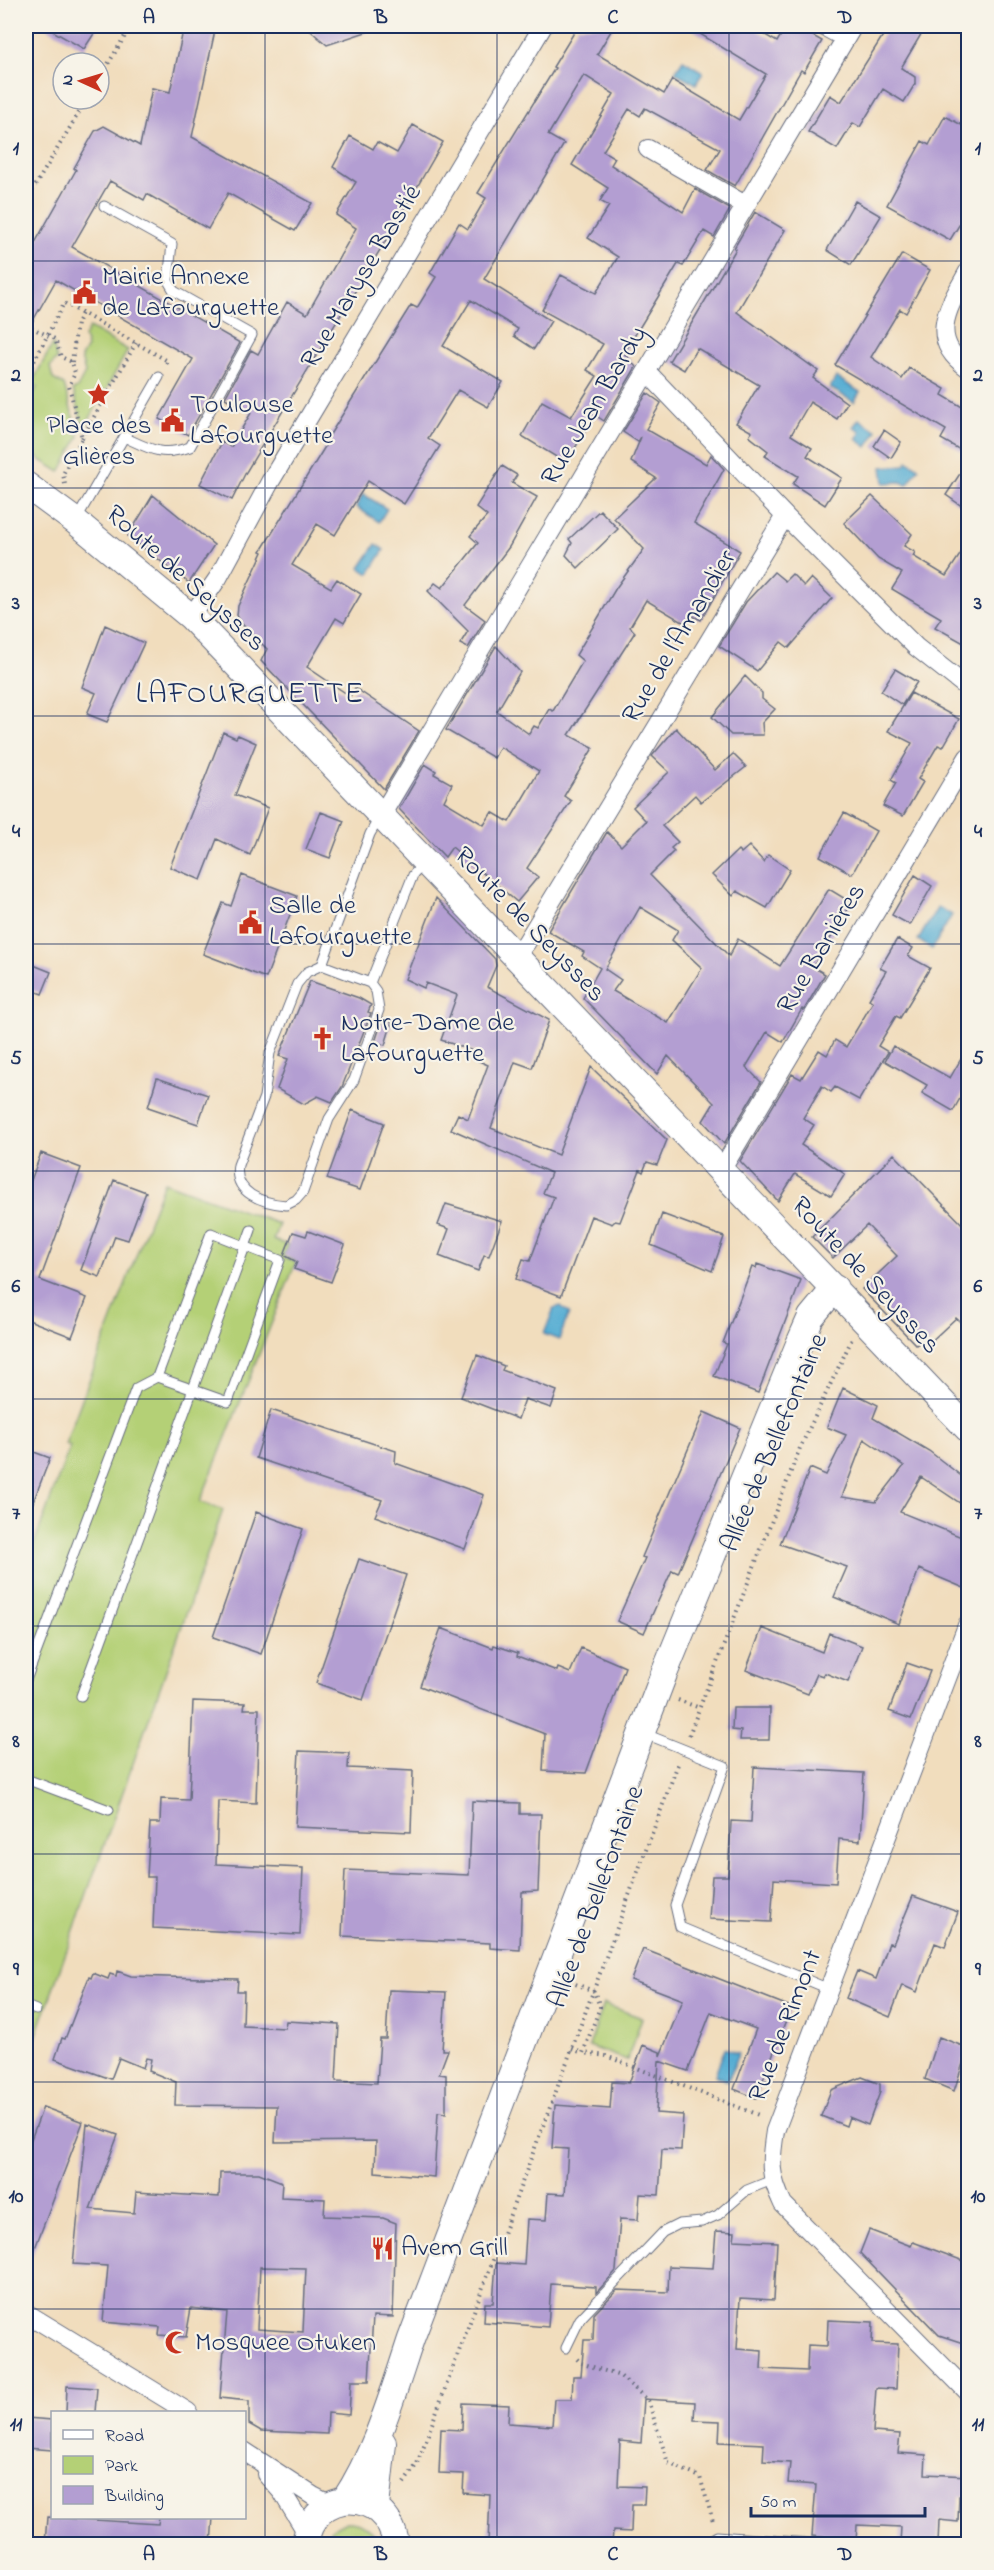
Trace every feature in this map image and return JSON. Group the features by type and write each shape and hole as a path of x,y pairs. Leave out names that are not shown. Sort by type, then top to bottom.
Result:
{"street":[{"name":"Rue Maryse Bastié","path":"191,617 218,578 270,482 543,26"},
{"path":"823,26 849,32"},
{"name":"Rue Jean Bardy","path":"382,814 849,32"},
{"path":"648,150 745,205"},
{"path":"969,272 947,309 943,328 946,344 957,360 969,368"},
{"path":"647,372 785,516 916,647 969,688"},
{"name":"Route de Seysses","path":"26,485 67,515 191,617 969,1428"},
{"name":"Rue de l'Amandier","path":"516,954 528,939 785,516"},
{"name":"Rue Banières","path":"722,1169 969,757"},
{"name":"Allée de Bellefontaine","path":"306,2539 316,2516 338,2503 354,2485 389,2404 411,2339 641,1732 799,1344 811,1317 836,1288"},
{"name":"Rue de Rimont","path":"969,1623 778,2123 770,2158 772,2180 783,2204 969,2392"},
{"path":"26,2313 186,2411"},
{"name":"Allée de Bellefontaine","path":"376,2508 376,2482 389,2404"},
{"path":"246,2452 313,2496 338,2503 355,2500 376,2508 387,2518 394,2532 396,2544"},
{"path":"246,2452 282,2492 306,2539"}],"lane":[{"path":"104,206 172,244 168,280 174,291 252,334 190,447 174,453 156,452 124,437"},
{"path":"67,515 124,437 159,376"},
{"path":"322,965 370,983 376,992 379,1010 354,1080 329,1119 303,1192 296,1200 286,1205 245,1192 239,1187 236,1176 264,1097 270,1053 297,984 307,972 322,965 370,834 382,814"},
{"path":"370,983 413,875 426,861"},
{"path":"81,1696 251,1230"},
{"path":"26,1680 136,1388 157,1377 211,1233 280,1260 228,1402 157,1377"},
{"path":"641,1732 725,1766 675,1905 680,1927 829,1989"},
{"path":"26,1779 109,1810"},
{"path":"26,2007 36,2010"},
{"path":"566,2348 580,2319 663,2232 679,2224 702,2222 718,2215 747,2190 772,2180"},
{"path":"704,2544 717,2536 824,2544"}],"path":[{"path":"111,59 131,26"},
{"path":"26,201 80,111"},
{"path":"26,377 64,303 168,361 159,376"},
{"path":"82,313 76,323 72,362 75,373 69,386 82,438"},
{"path":"26,325 55,339 61,357 72,362"},
{"path":"67,515 63,474 136,343"},
{"name":"Allée de Bellefontaine","path":"399,2490 417,2464 683,1750 800,1448 863,1318"},
{"path":"549,1976 594,1991 601,2009 583,2054"},
{"path":"572,2049 583,2054 606,2056 778,2123"},
{"path":"566,2348 581,2363 620,2376 648,2400 668,2463 700,2477 717,2536"}],"green space":[{"path":"89,328 128,350 84,429 73,390 77,388 85,373 81,357 87,347 84,337"},
{"path":"53,344 57,359 50,367 53,379 64,385 79,437 60,472 26,451 26,408 37,387 31,384"},
{"path":"164,1182 279,1224 273,1240 288,1245 283,1257 296,1262 200,1502 223,1510 26,2065 26,1566 70,1446 65,1444"},
{"path":"604,2004 642,2018 627,2060 589,2046"},
{"path":"346,2521 366,2526 373,2534 377,2544 323,2544 331,2529"}],"water":[{"path":"683,60 703,72 696,84 675,72"},
{"path":"836,377 860,392 854,402 830,388"},
{"path":"859,419 877,431 867,447 856,439 861,432 853,427"},
{"path":"908,461 919,468 907,485 901,482 884,483 882,467 905,465"},
{"path":"363,494 387,509 379,522 356,507"},
{"path":"376,544 384,550 369,574 360,568"},
{"path":"938,907 952,915 932,949 918,940"},
{"path":"561,1306 569,1313 559,1340 544,1334 554,1308"},
{"path":"725,2048 739,2053 728,2081 715,2075"}],"building":[{"path":"44,26 99,26 84,49"},
{"path":"184,26 216,26 192,137 312,203 295,231 228,193 208,229 147,194 144,200 110,181 72,247 240,343 188,435 159,419 193,359 56,280 26,333 26,259 95,131 104,126 140,146 152,88 170,92"},
{"path":"305,26 375,26 375,29 327,45"},
{"path":"578,26 614,26 597,54 664,94 672,80 739,120 766,74 687,26 750,26 777,42 784,30 790,34 795,26 804,26 813,31 813,36 822,41 804,72 801,70 735,186 707,170 720,149 645,108 640,116 629,109 603,151 615,158 611,165 683,212 695,189 730,209 714,237 704,231 683,266 678,264 624,353 636,367 604,421 595,415 566,463 522,436 542,401 571,417 597,376 587,370 603,344 542,310 561,275 596,293 618,257 588,238 609,206 600,201 608,188 572,165 614,94 584,75 548,135 564,144 484,279 551,321 534,349 514,336 518,329 471,300 443,346 503,382 488,407 458,390 428,438 440,446 404,504 368,481 335,535 317,524 292,565 331,588 337,579 361,594 344,623 336,618 307,667 350,696 355,688 419,731 384,789 261,661 267,649 242,624 237,615 238,606 263,552 261,551 326,445 324,444 411,305 417,308 436,277 430,273 459,223 468,229 486,198 478,193 555,68 553,67"},
{"path":"889,26 926,26 901,68 915,77 915,84 904,102 883,89 860,127 853,123 837,149 808,132 830,95 841,102"},
{"path":"945,116 969,129 969,209 950,240 887,205 922,141 929,145"},
{"path":"413,125 443,142 246,472 232,500 200,484 222,442 231,447 251,413 225,398 251,350 258,354 287,302 307,314 356,228 336,215 356,182 333,167 350,136 373,149 377,142 397,153"},
{"path":"855,201 881,216 851,265 827,250"},
{"path":"755,212 785,230 737,312 818,371 813,378 847,403 837,419 810,402 791,435 812,448 807,456 842,478 825,505 793,484 798,476 765,456 768,451 749,436 752,432 736,423 759,385 697,348 684,370 669,361 736,249 734,248"},
{"path":"902,254 930,270 906,313 900,309 871,357 902,379 909,368 945,389 942,395 969,411 969,455 941,439 946,430 835,365"},
{"path":"647,393 661,403 646,429 706,464 711,455 724,469 694,523 740,551 701,620 691,615 686,624 646,600 630,627 635,632 569,735 593,748 564,796 571,801 527,868 538,877 517,902 452,847 445,857 399,809 425,764 436,771 434,774 452,784 444,801 484,825 492,812 509,822 539,771 500,747 494,758 446,730 496,646 520,672 497,711 529,734 534,726 538,728 549,709 553,711 583,661 576,655 616,588 644,549 614,518 656,478 631,462 641,437 638,442 623,432"},
{"path":"884,430 901,442 891,458 874,446"},
{"path":"969,460 969,511 946,495"},
{"path":"502,466 517,475 512,483 537,497 509,547 465,605 485,620 468,648 460,644 468,631 428,591 435,583 442,588 478,543 470,536 487,516 476,507"},
{"path":"153,495 214,545 189,583 128,536"},
{"path":"872,496 912,534 904,546 915,552 913,556 946,576 969,541 969,646 935,627 941,618 892,589 902,573 878,559 844,523"},
{"path":"600,510 618,529 578,568 566,555 572,543 569,539"},
{"path":"774,572 785,581 792,574 804,586 811,578 832,598 789,648 781,642 757,671 719,646 746,602"},
{"path":"105,625 144,643 107,722 87,714 96,693 82,687"},
{"path":"895,669 917,682 902,705 881,691"},
{"path":"745,676 762,693 762,699 775,709 762,723 763,735 731,735 712,717"},
{"path":"911,693 959,719 943,747 938,745 918,779 923,782 903,816 883,806 896,783 891,780 912,743 888,731"},
{"path":"676,728 715,770 733,754 746,767 701,802 695,795 662,826 678,842 671,848 674,851 650,875 729,956 738,939 780,966 829,889 852,903 813,967 825,974 804,1010 802,1009 783,1042 767,1032 746,1067 761,1082 724,1144 703,1121 714,1103 668,1056 657,1074 583,998 600,968 582,956 584,952 548,931 607,832 621,846 646,821 633,807 669,772 652,756","holes":["640,907 678,930 672,940 702,968 668,1023 613,991 621,980 605,969"]},
{"path":"223,732 236,738 238,735 256,743 235,795 268,808 250,855 217,839 201,880 170,867"},
{"path":"321,812 344,821 330,858 306,849"},
{"path":"844,813 876,831 852,874 820,856"},
{"path":"749,846 764,862 768,855 790,870 767,908 737,891 733,896 712,875 738,850 741,853"},
{"name":"Salle de Lafourguette","path":"242,875 297,896 266,978 203,954 223,903 231,906"},
{"path":"915,875 932,886 910,925 892,915"},
{"path":"436,898 495,959 496,966 487,987 549,1020 532,1068 515,1062 491,1128 558,1155 591,1067 667,1140 657,1165 647,1162 643,1172 640,1170 620,1222 615,1221 612,1224 591,1216 561,1296 516,1279 523,1259 530,1261 554,1197 543,1193 551,1173 451,1129 458,1114 468,1119 488,1065 474,1059 476,1052 441,1040 457,995 426,983 424,988 405,979"},
{"path":"897,939 913,948 908,956 930,968 900,1018 896,1016 878,1046 888,1052 859,1100 835,1087 831,1092 822,1086 803,1118 814,1125 801,1145 845,1174 831,1196 795,1174 778,1201 740,1161 792,1074 801,1079 819,1050 827,1055 835,1040 846,1047 873,1002 869,999 886,971 880,968"},
{"path":"26,962 51,972 42,994 26,988"},
{"name":"Notre-Dame de Lafourguette","path":"310,981 359,998 371,1005 368,1012 371,1013 342,1087 332,1102 318,1096 304,1104 277,1089 288,1059 279,1056"},
{"path":"383,1018 392,1022 385,1045 375,1042"},
{"path":"969,1045 969,1082 953,1111 922,1093 927,1085 885,1061 893,1046 950,1078"},
{"path":"157,1078 208,1095 198,1124 148,1107"},
{"path":"352,1110 384,1123 360,1190 327,1179"},
{"path":"41,1153 81,1168 40,1280 87,1298 72,1337 26,1319 26,1194"},
{"path":"894,1154 969,1231 969,1330 956,1318 925,1347 920,1342 916,1345 862,1289 897,1256 867,1225 833,1258 812,1237"},
{"path":"114,1180 146,1192 128,1240 115,1236 100,1277 81,1270"},
{"path":"446,1204 502,1221 489,1256 484,1255 478,1271 439,1256 449,1229 438,1225"},
{"path":"662,1214 724,1237 712,1271 651,1245"},
{"path":"308,1231 345,1245 331,1282 294,1269 297,1262 284,1255 293,1232 306,1236"},
{"path":"757,1264 801,1280 758,1393 714,1376 727,1344 723,1343 752,1267 756,1268"},
{"path":"477,1355 504,1366 502,1370 557,1391 551,1408 525,1399 518,1419 461,1397"},
{"path":"843,1388 878,1405 873,1418 929,1451 969,1482 969,1509 921,1477 900,1512 969,1540 969,1590 919,1569 899,1624 834,1597 847,1567 780,1544 810,1468 826,1475 846,1435 827,1427","holes":["864,1439 904,1466 876,1502 842,1497"]},
{"path":"271,1410 396,1451 395,1463 484,1495 465,1549 375,1516 382,1500 256,1458"},
{"path":"704,1412 740,1428 678,1573 672,1570 644,1633 617,1621"},
{"path":"26,1449 50,1458 27,1518 26,1518"},
{"path":"256,1512 303,1529 261,1654 213,1637"},
{"path":"359,1559 406,1575 363,1700 316,1683"},
{"path":"441,1628 493,1648 494,1645 518,1653 517,1656 557,1671 558,1668 570,1673 581,1648 625,1667 586,1773 543,1771 545,1734 420,1686"},
{"path":"762,1628 822,1652 829,1633 862,1646 848,1682 825,1673 823,1676 817,1674 808,1694 746,1670"},
{"path":"907,1663 930,1671 911,1719 889,1711"},
{"path":"193,1701 245,1703 244,1709 259,1709 256,1803 218,1801 216,1864 303,1868 300,1935 153,1928 155,1877 147,1877 150,1823 160,1823 161,1799 189,1800"},
{"path":"733,1708 770,1708 769,1740 740,1740 741,1731 732,1730"},
{"path":"299,1751 349,1753 348,1768 413,1771 411,1832 295,1827"},
{"path":"754,1767 864,1773 860,1841 839,1839 836,1883 774,1879 771,1922 709,1919 712,1876 728,1876 731,1821 751,1822"},
{"path":"472,1801 520,1803 520,1814 541,1814 538,1891 522,1892 520,1950 490,1948 490,1943 342,1936 345,1870 469,1875"},
{"path":"913,1896 958,1912 945,1947 935,1943 917,1992 902,1985 890,2017 846,1998 857,1971 876,1979 889,1943 893,1944"},
{"path":"643,1949 791,2007 756,2098 734,2089 756,2029 711,2012 688,2071 659,2061 656,2113 683,2115 681,2150 662,2149 659,2195 640,2194 638,2220 620,2219 616,2271 596,2293 596,2287 551,2284 548,2327 484,2322 485,2303 493,2303 496,2263 524,2265 527,2219 546,2220 548,2193 565,2194 568,2149 552,2148 555,2105 610,2109 612,2082 629,2083 643,2045 660,2052 660,2056 683,2000 631,1980"},
{"path":"117,1971 131,1976 238,1979 237,1991 244,1991 243,2026 285,2028 286,2021 339,2024 336,2081 377,2083 380,2039 386,2039 389,1990 446,1992 442,2050 448,2050 439,2074 446,2075 446,2113 438,2112 434,2177 375,2172 376,2141 275,2142 277,2106 175,2105 176,2082 149,2071 151,2059 146,2058 143,2068 119,2058 111,2079 55,2059 89,1977 91,1978 93,1973 108,1979 110,1974 116,1976"},
{"path":"939,2037 968,2048 954,2091 925,2079"},
{"path":"862,2077 880,2084 880,2092 868,2125 849,2117 846,2126 821,2116 831,2090"},
{"path":"43,2107 83,2122 27,2269 26,2153"},
{"path":"87,2124 118,2135 90,2209 134,2213 136,2192 219,2197 220,2173 259,2173 282,2182 281,2197 325,2199 324,2216 383,2218 396,2223 393,2317 373,2316 369,2381 351,2381 349,2415 328,2413 327,2434 261,2431 249,2424 249,2401 220,2398 227,2312 191,2308 186,2337 159,2335 160,2327 103,2322 108,2266 73,2264","holes":["260,2267 306,2268 303,2332 257,2329"]},
{"path":"869,2230 911,2246 913,2242 969,2263 969,2345 939,2335 860,2253"},
{"path":"716,2231 735,2232 734,2240 777,2242 774,2300 740,2298 737,2349 762,2351 761,2369 807,2371 808,2345 827,2346 828,2320 873,2322 872,2343 898,2344 896,2389 876,2388 873,2432 900,2434 898,2453 926,2455 925,2474 969,2476 969,2497 959,2496 958,2522 939,2520 938,2544 900,2544 901,2527 857,2525 856,2541 812,2536 816,2485 788,2483 790,2463 763,2461 764,2444 719,2442 720,2421 694,2420 695,2402 644,2399 641,2443 620,2441 618,2486 645,2487 644,2505 632,2505 631,2532 613,2531 612,2544 488,2544 490,2495 463,2493 464,2474 439,2473 441,2429 462,2430 463,2403 509,2405 508,2423 552,2426 554,2399 572,2399 573,2376 581,2376 584,2340 593,2340 594,2314 617,2290 668,2292 669,2266 713,2268"},
{"path":"67,2386 97,2388 95,2411 66,2411"},
{"path":"26,2418 51,2420 51,2450 26,2448"},
{"path":"47,2517 158,2524 159,2519 213,2519 211,2544 45,2544"}],"place":[{"name":"Mairie Annexe de Lafourguette","path":"84,293"},
{"name":"Place des Glières","path":"99,394"},
{"name":"Toulouse Lafourguette","path":"172,421"},
{"name":"Salle de Lafourguette","path":"251,922"},
{"name":"Notre-Dame de Lafourguette","path":"323,1039"},
{"name":"Avem Grill","path":"383,2248"},
{"name":"Mosquee Otuken","path":"177,2343"}],"district":[{"name":"LAFOURGUETTE","path":"250,695"}]}
